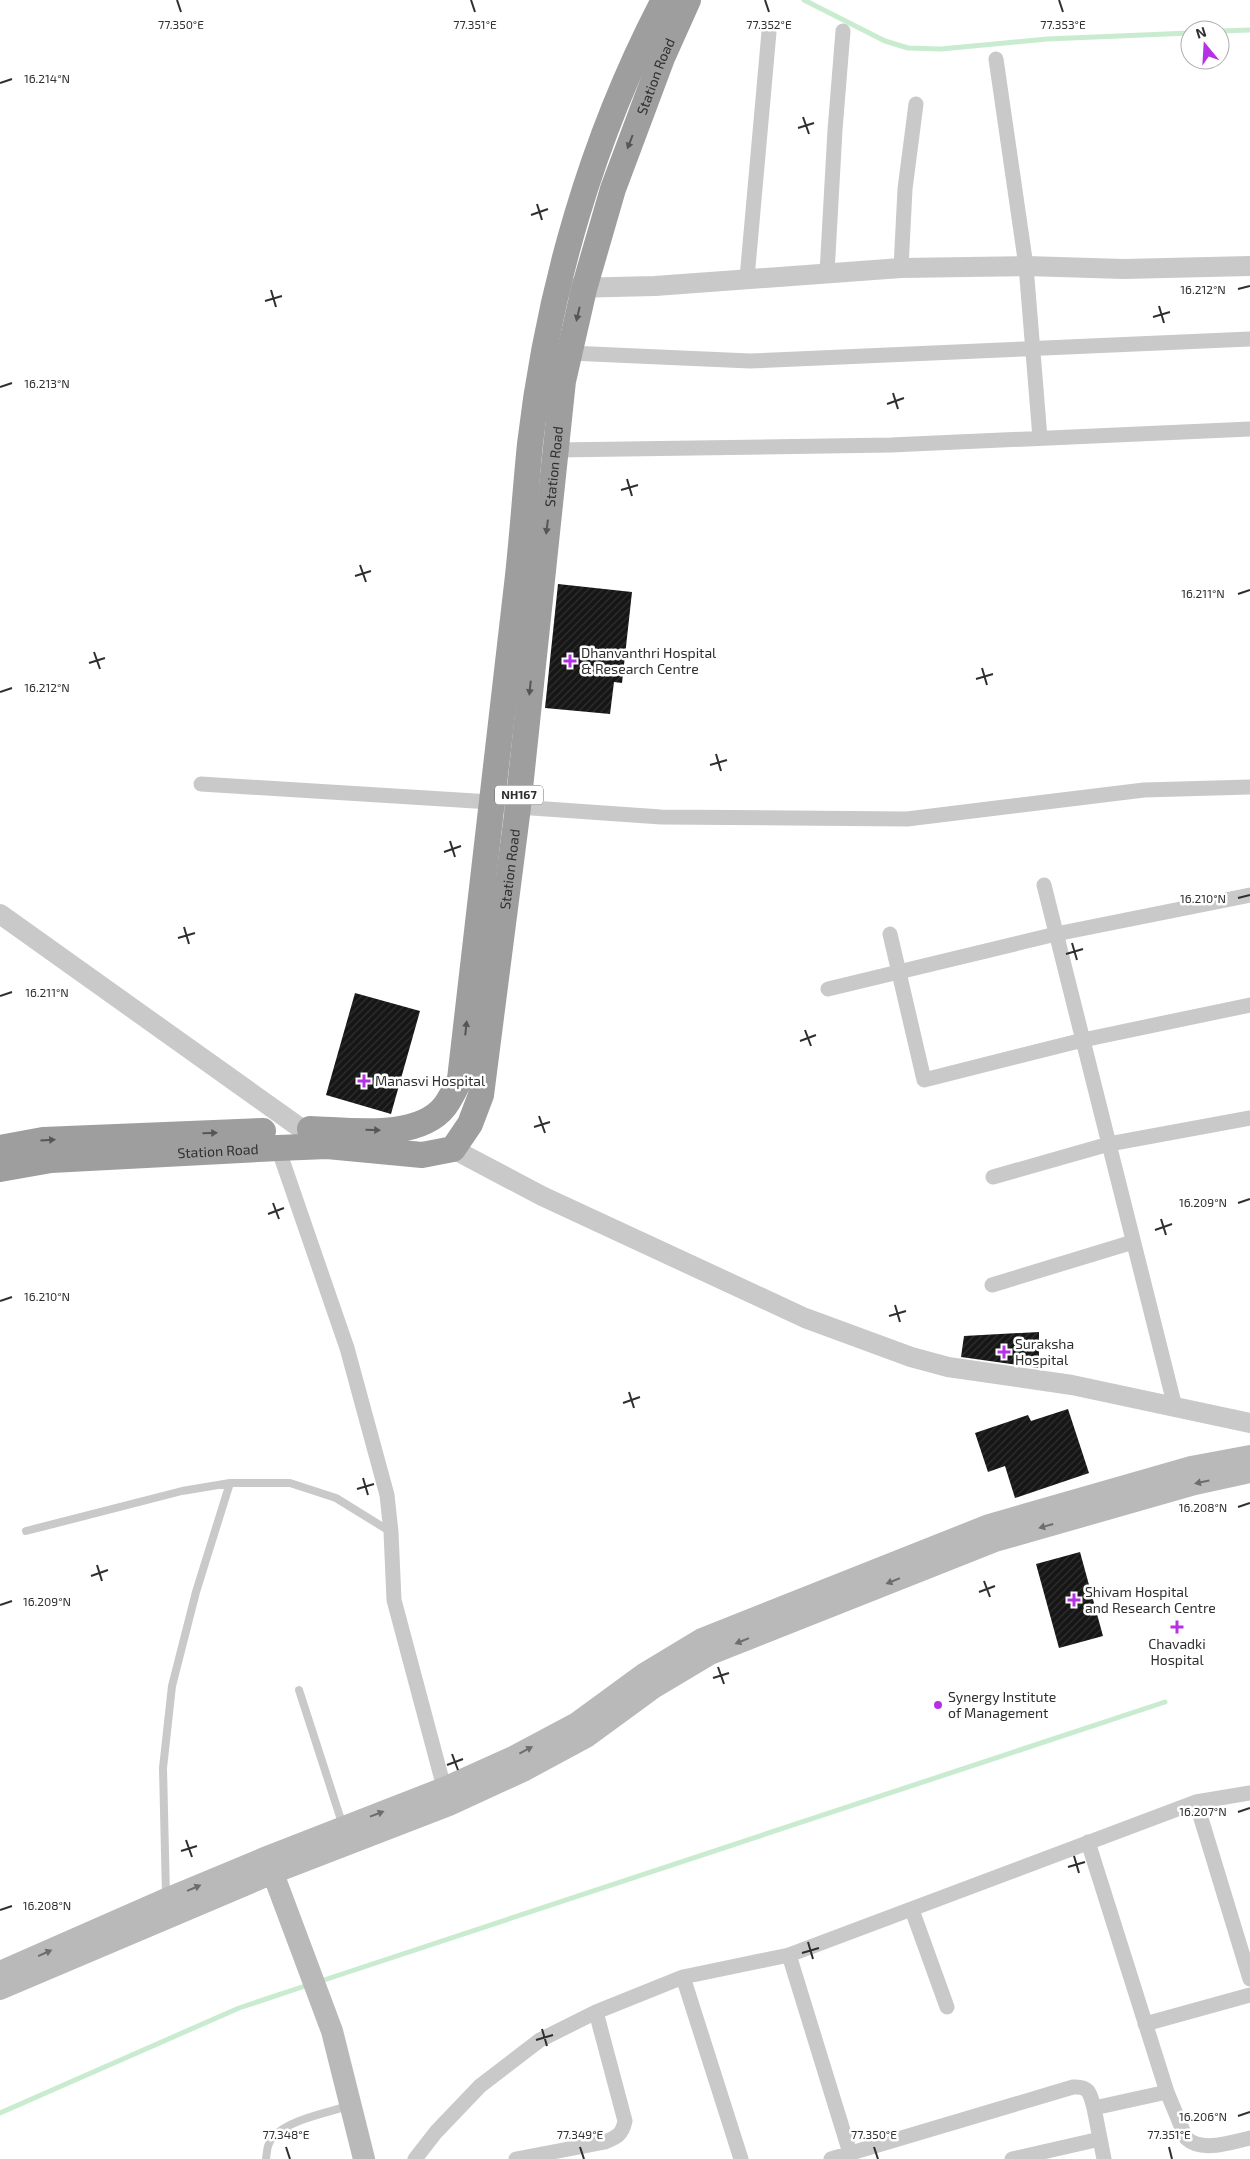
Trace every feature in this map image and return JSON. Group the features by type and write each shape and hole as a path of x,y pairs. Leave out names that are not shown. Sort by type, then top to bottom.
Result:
{"highway":[{"name":"Station Road","path":"0,1169 51,1160 326,1146 422,1155 453,1148 470,1124 481,1095 518,807 563,381 569,353 571,288 584,187 639,48 664,0"},
{"name":"Station Road","path":"0,1148 43,1140 302,1129 401,1131 427,1122 445,1106 460,1079 522,542 530,443 551,321 571,288 613,189 662,58 688,0"}],"main road":[{"path":"648,1681 702,1639 989,1525 1191,1467 1250,1456"},
{"path":"0,1972 446,1797 648,1681 710,1654 995,1541 1195,1484 1250,1472"},
{"path":"270,1865 344,1827 446,1797"},
{"path":"270,1865 332,2031 364,2159"},
{"path":"0,1989 166,1908"}],"street":[{"path":"827,273 834,130 843,31"},
{"path":"747,278 769,32"},
{"path":"996,60 1026,266 1040,438"},
{"path":"902,268 905,188 916,104"},
{"path":"571,288 655,286 902,268 1026,266 1124,269 1250,266"},
{"path":"569,353 750,361 1250,339"},
{"path":"556,450 891,445 1250,429"},
{"path":"201,784 491,802 518,807 661,817 907,819 1144,790 1250,787"},
{"path":"1044,885 1175,1407"},
{"path":"828,989 1056,934 1250,895"},
{"path":"0,914 326,1146"},
{"path":"890,934 924,1080 1083,1040 1250,1004"},
{"path":"993,1177 1109,1144 1250,1118"},
{"path":"278,1148 347,1348 387,1495 391,1532 394,1600 446,1797"},
{"path":"453,1148 542,1196 805,1318 911,1357 948,1367 1072,1385 1250,1423"},
{"path":"992,1284 1133,1242"},
{"path":"415,2159 436,2132 480,2086 540,2040 596,2012 683,1977 789,1955 1196,1802 1250,1793"},
{"path":"1196,1802 1250,1980"},
{"path":"1088,1842 1167,2092 1186,2138 1198,2146 1250,2138"},
{"path":"912,1910 946,2007"},
{"path":"789,1955 850,2153"},
{"path":"683,1977 741,2159"},
{"path":"1145,2024 1250,1995"},
{"path":"516,2159 605,2142 618,2137 623,2131 625,2121 596,2012"},
{"path":"831,2159 1073,2087 1081,2087 1090,2094 1104,2159"},
{"path":"1094,2108 1167,2092"},
{"path":"1012,2159 1100,2139"}],"lane":[{"path":"166,1908 163,1768 172,1686 196,1592 230,1483"},
{"path":"26,1531 182,1490 230,1483 290,1483 336,1498 391,1532"},
{"path":"299,1690 344,1827"},
{"path":"266,2159 267,2146 273,2137 289,2125 350,2105"}],"building":[{"path":"558,584 632,592 622,683 614,682 610,714 545,708"},
{"path":"355,993 420,1011 391,1114 326,1095"},
{"path":"1039,1332 1039,1368 961,1357 964,1336"},
{"path":"1068,1409 1089,1473 1015,1498 1005,1466 988,1472 975,1433 1028,1415 1031,1421"},
{"path":"1080,1552 1103,1636 1059,1648 1036,1564"}],"waterway":[{"path":"804,0 885,41 908,48 941,49 1047,39 1180,33"},
{"path":"1230,31 1250,30"},
{"path":"321,1981 1165,1702"},
{"path":"0,2113 239,2008 308,1985"}],"place":[{"name":"Dhanvanthri Hospital & Research Centre","path":"570,661"},
{"name":"Manasvi Hospital","path":"364,1081"},
{"name":"Suraksha Hospital","path":"1004,1352"},
{"name":"Shivam Hospital and Research Centre","path":"1074,1600"},
{"name":"Chavadki Hospital","path":"1177,1627"},
{"name":"Synergy Institute of Management","path":"938,1705"}]}
